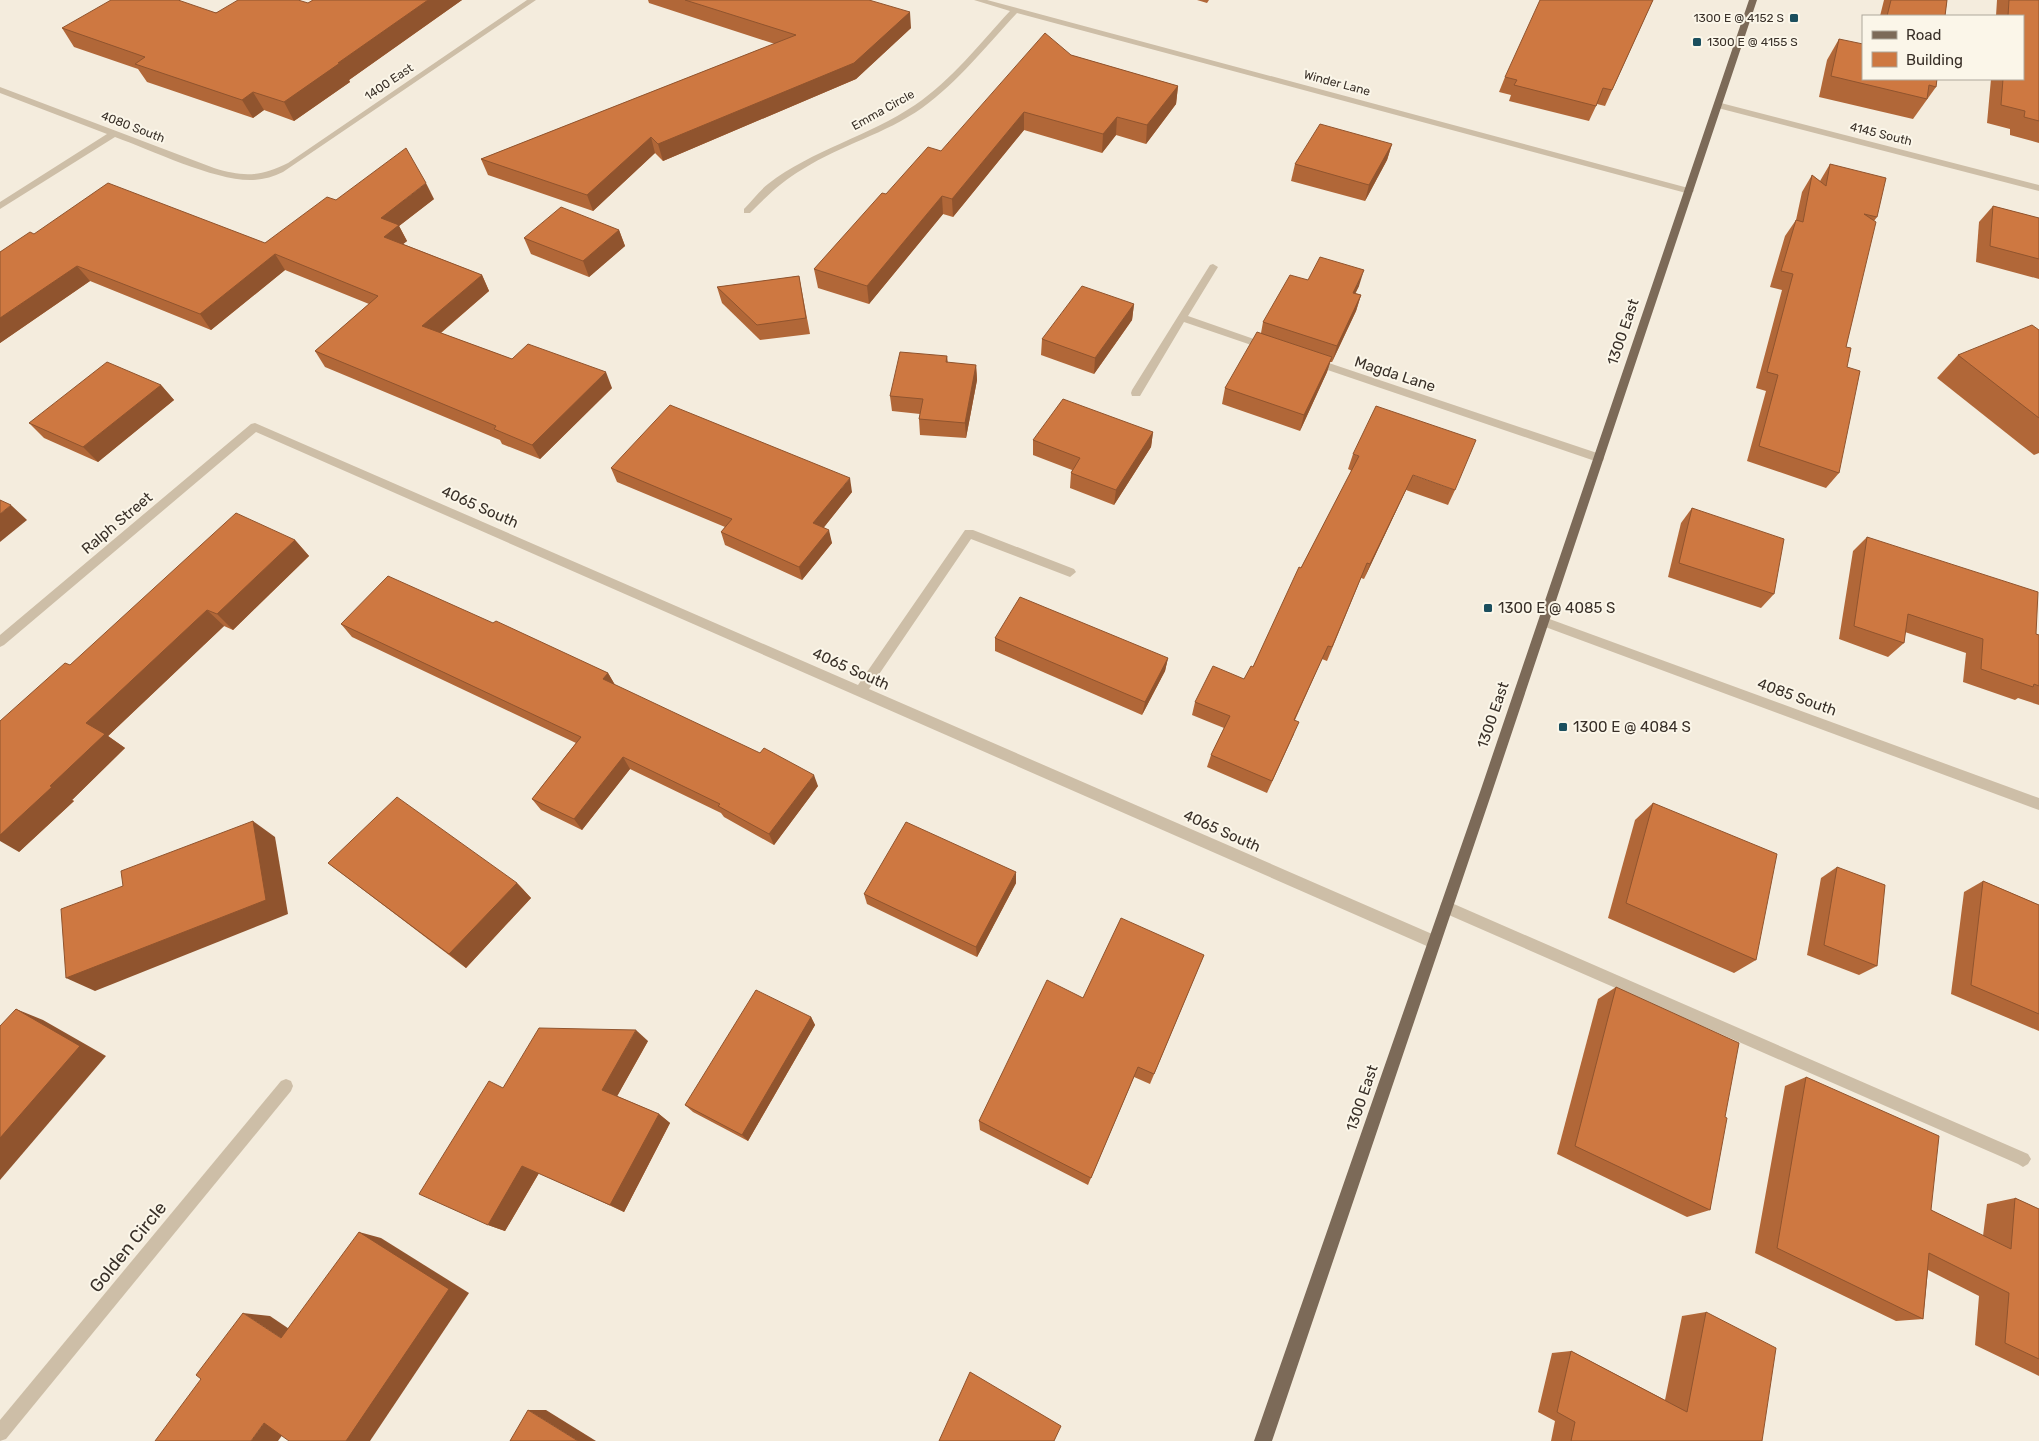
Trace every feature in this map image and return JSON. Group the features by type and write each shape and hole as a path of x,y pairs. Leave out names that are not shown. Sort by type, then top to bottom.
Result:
{"main road":[{"name":"1300 East","path":"1263,1441 1447,907 1754,0"}],"street":[{"name":"1400 East","path":"258,178 275,174 291,165 532,0"},
{"name":"Winder Lane","path":"978,0 1689,191"},
{"name":"Emma Circle","path":"747,211 770,187 800,166 883,127 920,106 949,81 1015,10"},
{"name":"4080 South","path":"0,90 113,134 237,178 258,178"},
{"name":"4145 South","path":"1717,106 2039,188"},
{"path":"0,206 113,134"},
{"path":"1136,393 1213,267"},
{"path":"1182,318 1277,350"},
{"name":"Magda Lane","path":"1305,360 1599,458"},
{"name":"Ralph Street","path":"0,642 255,427"},
{"name":"4065 South","path":"255,427 1434,942"},
{"path":"861,691 969,533 1070,572"},
{"name":"4085 South","path":"1544,622 2039,804"},
{"path":"1447,907 2022,1159"},
{"name":"Golden Circle","path":"0,1433 286,1086"}],"building":[{"path":"111,0 178,0 216,13 238,0 298,0 308,3 313,0 428,0 284,102 253,92 242,100 135,64 145,57 62,28"},
{"path":"685,0 869,0 910,12 854,63 658,144 651,137 587,195 481,159 796,35"},
{"path":"1540,0 1653,0 1612,90 1603,88 1596,106 1514,85 1517,80 1505,77"},
{"path":"1891,0 1947,0 1945,15 1887,15"},
{"path":"2009,0 2039,0 2039,121 2024,117 2025,111 2001,105 2003,80 2024,80 2024,15 2008,15"},
{"path":"1045,33 1071,55 1178,86 1147,125 1117,117 1103,134 1024,112 952,199 942,196 867,286 814,269 882,193 886,194 928,147 941,151"},
{"path":"1839,39 1862,44 1862,80 1937,80 1936,87 1929,85 1927,99 1831,76"},
{"path":"1320,124 1392,144 1369,185 1295,164"},
{"path":"406,148 426,183 381,218 399,225 384,237 482,275 422,326 512,359 528,344 606,372 532,445 494,429 496,426 315,351 378,296 275,254 200,314 77,266 0,318 0,252 30,232 34,234 108,183 265,243 327,197 336,200"},
{"path":"1830,164 1886,178 1877,217 1864,214 1876,222 1846,347 1851,348 1847,367 1860,371 1839,473 1759,446 1778,375 1767,372 1793,274 1781,271 1796,220 1803,222 1812,175 1826,186"},
{"path":"1993,206 2039,218 2039,259 1990,246"},
{"path":"561,207 619,230 583,261 524,238"},
{"path":"1320,257 1364,270 1353,293 1361,295 1337,346 1263,322 1290,275 1308,280"},
{"path":"799,276 806,318 757,325 717,287"},
{"path":"1082,286 1134,304 1095,358 1042,339"},
{"path":"2032,325 2039,330 2039,418 1958,355"},
{"path":"1257,332 1332,357 1304,415 1225,388"},
{"path":"900,352 947,356 946,362 976,365 965,423 919,419 923,399 890,396"},
{"path":"107,362 161,385 83,447 29,423"},
{"path":"1063,399 1153,432 1116,490 1071,473 1080,458 1033,440"},
{"path":"670,405 850,478 813,523 829,530 799,567 721,532 732,519 611,468"},
{"path":"1376,406 1476,440 1455,490 1413,475 1370,564 1367,563 1332,647 1328,646 1294,720 1299,722 1272,781 1211,755 1230,716 1195,702 1213,666 1244,679 1251,666 1253,667 1299,567 1301,568 1359,456 1353,454"},
{"path":"0,500 11,505 0,514"},
{"path":"1692,508 1784,539 1774,594 1679,563"},
{"path":"236,513 295,540 217,614 207,610 86,723 105,734 0,835 0,721 65,663 70,665"},
{"path":"1867,537 2038,592 2036,634 2039,635 2039,686 2034,684 2033,687 1981,669 1983,639 1908,614 1904,643 1854,626"},
{"path":"388,576 493,623 496,621 608,673 603,679 760,753 764,748 814,775 769,834 718,806 720,804 623,757 574,819 532,799 581,737 341,624"},
{"path":"1020,597 1168,658 1145,702 995,638"},
{"path":"397,797 517,883 449,954 328,863"},
{"path":"1653,803 1777,854 1756,960 1626,903"},
{"path":"253,821 266,900 66,978 61,909 123,886 121,871"},
{"path":"906,822 1016,872 976,947 864,894"},
{"path":"1837,867 1885,885 1877,966 1824,945"},
{"path":"1983,881 2039,905 2039,1014 1971,985"},
{"path":"1121,918 1204,955 1154,1074 1138,1067 1091,1178 979,1121 1047,980 1083,998"},
{"path":"1616,987 1739,1043 1710,1210 1575,1146"},
{"path":"756,990 811,1017 742,1135 685,1105"},
{"path":"16,1009 80,1046 0,1138 0,1026"},
{"path":"539,1028 636,1030 602,1090 659,1114 610,1205 522,1166 488,1225 419,1194 489,1081 503,1088"},
{"path":"1806,1077 1939,1136 1931,1210 2011,1249 2015,1198 2039,1209 2039,1359 2005,1343 2009,1293 1929,1253 1923,1319 1777,1248"},
{"path":"359,1232 449,1289 346,1441 289,1441 264,1423 251,1441 155,1441 201,1379 196,1375 243,1313 281,1338"},
{"path":"1706,1312 1776,1348 1762,1441 1571,1441 1575,1422 1557,1412 1571,1351 1687,1412"},
{"path":"970,1372 1061,1426 1054,1441 939,1441"},
{"path":"528,1410 578,1441 510,1441"}],"place":[{"name":"1300 E @ 4152 S","path":"1794,18"},
{"name":"1300 E @ 4155 S","path":"1697,42"},
{"name":"1300 E @ 4085 S","path":"1488,608"},
{"name":"1300 E @ 4084 S","path":"1563,727"}]}
